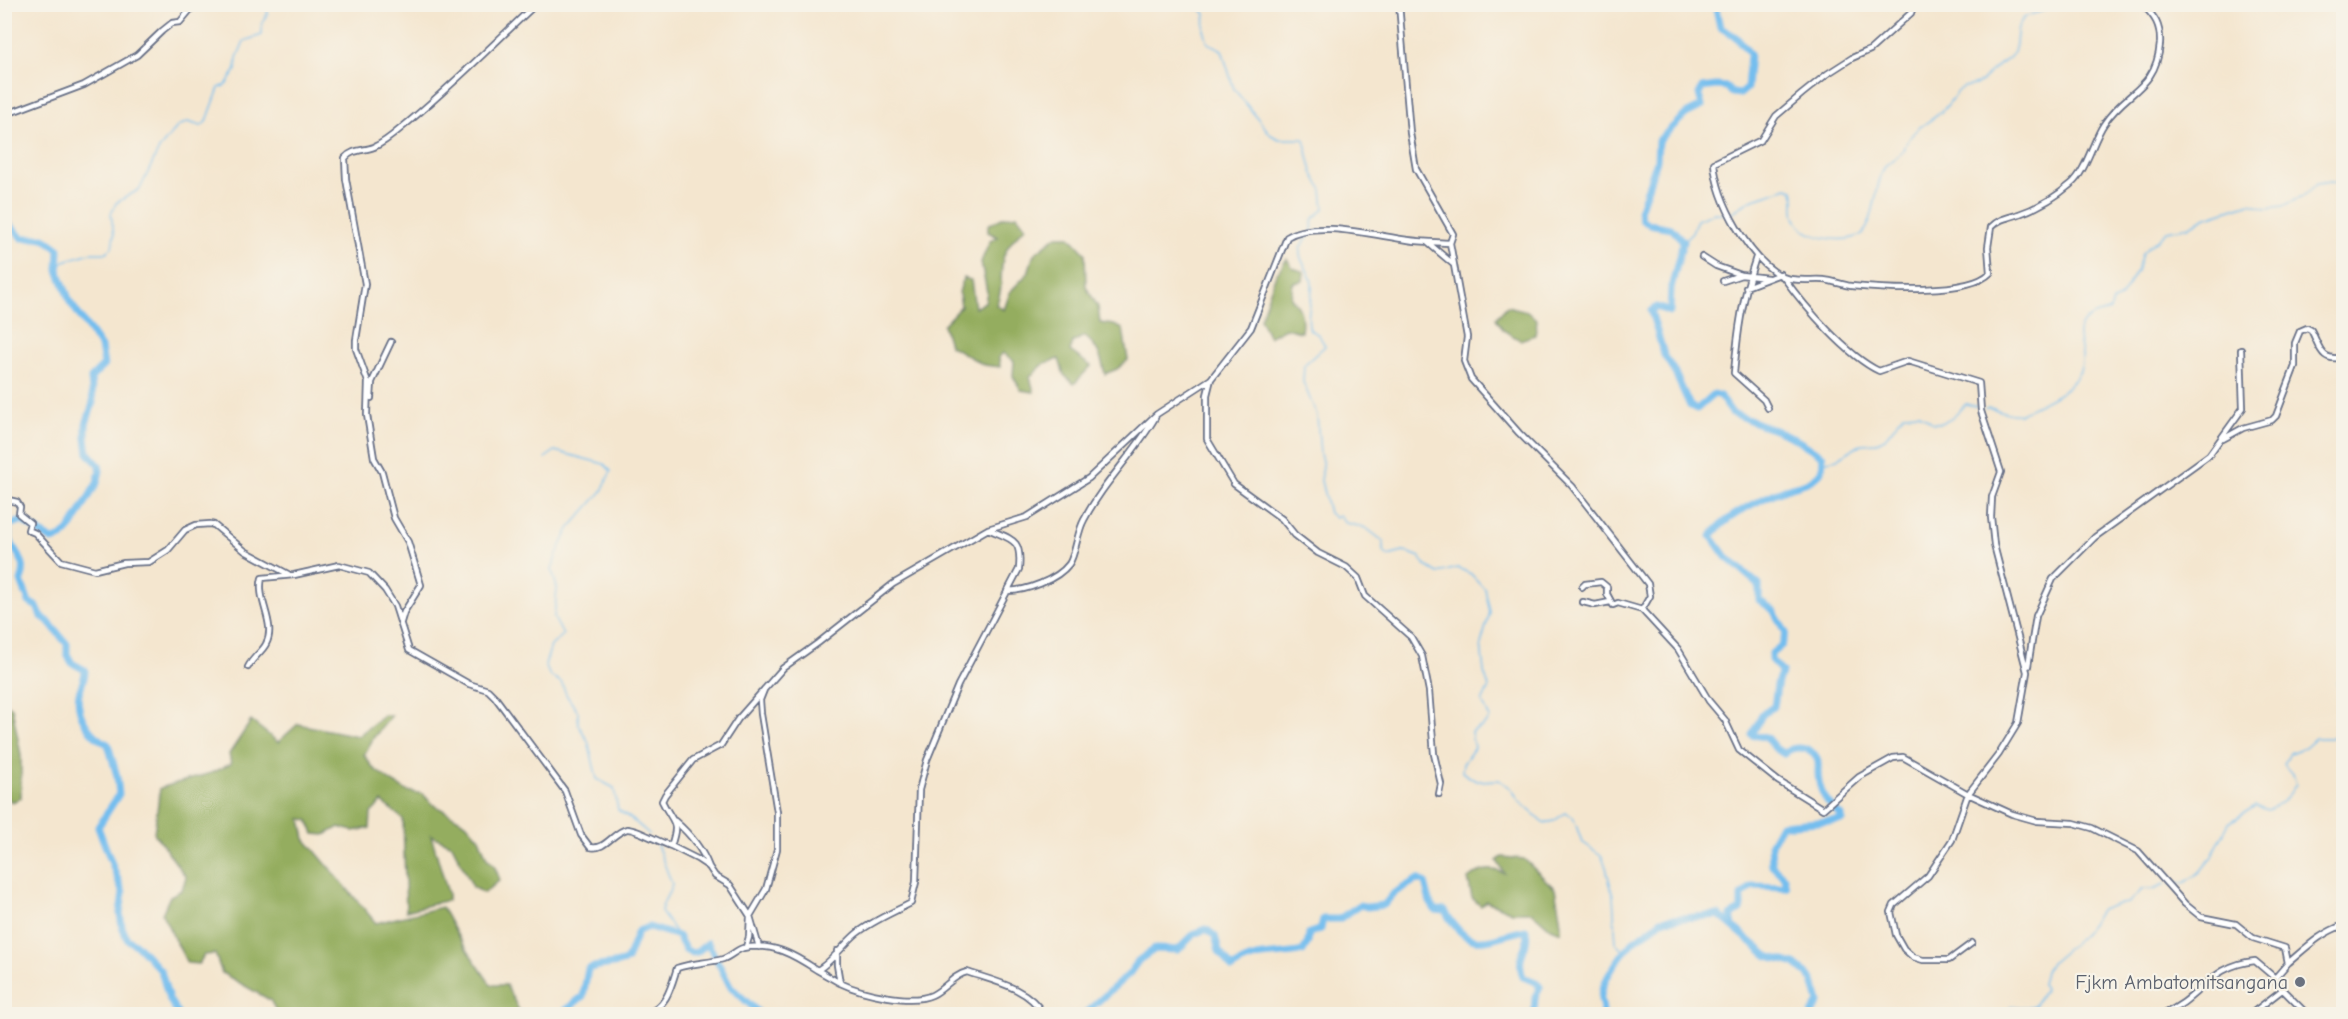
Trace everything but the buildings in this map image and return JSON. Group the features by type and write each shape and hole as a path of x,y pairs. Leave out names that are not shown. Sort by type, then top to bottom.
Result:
{"street":[{"path":"4,115 84,85 137,55 172,23 180,22 195,4"},
{"path":"401,622 404,612 422,585 408,542 394,518 382,472 374,458 368,427 368,382 356,349 365,284 346,179 345,158 349,154 373,147 443,94 461,73 536,4"},
{"path":"1399,4 1410,133 1416,169 1453,234 1450,243 1467,337 1464,361 1472,380 1519,433 1572,486 1648,584 1650,596 1642,610"},
{"path":"1914,4 1911,13 1870,50 1827,74 1776,116 1761,140 1719,158 1714,163 1727,211 1756,256 1782,276 1805,307 1871,367 1879,371 1908,361 1979,383 1981,411 2001,472 1992,497 1991,517 1994,545 2027,672"},
{"path":"1745,288 1749,284 1782,276 1826,280 1849,286 1894,289 1954,287 1972,284 1985,278 1990,273 1988,247 1991,227 2006,217 2018,215 2045,201 2073,183 2086,161 2095,137 2106,120 2148,80 2158,64 2161,31 2154,15 2142,4"},
{"path":"759,947 750,916 730,885 715,876 705,855 689,834 673,819 662,801 693,760 721,745 738,719 789,663 818,644 892,584 988,529 1027,517 1089,478 1157,414 1211,379 1251,328 1270,275 1287,237 1293,233 1306,231 1351,231 1410,241 1450,243"},
{"path":"1425,240 1453,264"},
{"path":"1756,256 1745,288 1739,318 1734,373 1764,400 1767,408"},
{"path":"1702,257 1716,266 1741,275 1768,278"},
{"path":"1723,281 1741,275"},
{"path":"2220,441 2243,428 2272,420 2276,416 2295,366 2295,343 2300,331 2307,328 2311,330 2321,352 2327,357 2333,359 2343,357"},
{"path":"368,403 372,382 391,342"},
{"path":"1972,943 1949,960 1923,960 1913,957 1904,950 1896,935 1891,912 1894,905 1928,876 1952,840 1968,794 1999,754 2018,723 2036,616 2053,579 2095,537 2143,500 2209,455 2243,408 2241,350"},
{"path":"1211,379 1208,395 1207,439 1234,484 1282,519 1295,535 1318,553 1346,567 1358,579 1365,596 1411,637 1422,656 1429,691 1434,754 1441,784 1439,794"},
{"path":"1007,591 1045,581 1070,563 1083,521 1110,480 1144,436 1157,414"},
{"path":"4,499 17,502 20,507 19,514 30,523 29,527 61,561 95,570 124,563 149,562 168,550 185,530 196,525 210,524 253,556 285,573 294,575"},
{"path":"817,970 825,967 837,951 869,925 911,903 916,882 919,790 927,760 958,685 1019,569 1021,552 1016,543 988,529"},
{"path":"248,667 254,655 266,644 270,632 260,594 262,578 294,575 339,565 369,573 389,596 401,622 409,650 470,684 488,690 503,707 565,791 581,835 590,847 597,848 623,830 630,829 670,846 709,867"},
{"path":"1582,587 1585,584 1601,582 1607,587 1610,602"},
{"path":"1583,602 1595,605 1618,603 1642,610 1678,649 1709,701 1725,720 1739,750 1750,761 1823,809 1859,777 1893,758 1903,757 1968,794 2012,814 2037,821 2074,823 2092,828 2138,850 2185,904 2202,917 2236,924 2253,938 2285,948 2288,963"},
{"path":"746,947 750,916 766,889 777,849 777,812 760,714 760,700 765,688"},
{"path":"670,846 676,831 673,819"},
{"path":"2275,978 2310,943 2329,930 2343,925"},
{"path":"646,1014 653,1012 666,1002 677,968 691,963 726,958 746,947 787,951 840,983 860,991 914,999 932,995 961,973 967,972 1012,988 1031,999 1043,1014"},
{"path":"837,951 840,983"},
{"path":"2163,1014 2174,1010 2206,981 2225,968 2241,962 2255,961 2275,978 2282,990 2307,1014"},
{"path":"2251,1014 2282,990"}],"green space":[{"path":"1017,215 1026,227 1011,242 1005,253 996,305 1004,310 1010,292 1028,273 1034,254 1057,236 1069,236 1085,253 1086,287 1098,307 1100,323 1123,329 1128,360 1117,369 1105,374 1098,352 1084,336 1073,342 1070,351 1091,366 1074,384 1064,375 1059,359 1045,363 1030,377 1034,392 1021,390 1013,376 1014,361 1003,353 999,357 1000,367 984,365 949,345 943,325 961,306 959,293 963,278 971,280 975,308 985,302 987,292 981,262 990,241 998,237 988,232 988,225 1004,217"},
{"path":"1287,259 1293,268 1304,272 1303,281 1293,283 1291,298 1301,313 1301,332 1285,328 1269,337 1260,319 1276,274"},
{"path":"1507,306 1527,311 1537,320 1535,335 1520,340 1503,330 1496,318"},
{"path":"4,702 12,708 21,755 21,798 12,802 5,796"},
{"path":"384,715 392,715 374,737 364,755 373,768 407,791 423,794 432,804 466,823 479,838 500,880 484,893 473,887 452,845 431,835 448,900 406,911 403,819 382,802 371,813 370,828 353,831 339,827 325,835 314,834 308,820 301,819 305,839 376,923 442,907 459,938 491,985 506,985 521,1014 408,1014 406,1008 386,1014 347,1014 346,1010 340,1014 278,1014 270,1000 222,973 215,954 204,955 199,964 187,963 162,914 170,896 182,890 186,877 154,833 160,788 211,773 231,764 229,754 251,721 278,742 298,724 358,736"},
{"path":"1502,857 1524,859 1555,889 1561,932 1549,927 1532,912 1512,912 1486,901 1481,906 1472,898 1468,879 1485,870 1504,873 1497,861"}],"waterway":[{"path":"58,270 64,261 90,253 105,253 112,248 114,235 111,214 116,203 140,189 159,149 178,126 188,122 201,126 207,121 219,88 226,85 236,70 237,58 244,41 262,35 262,23 268,13 265,4"},
{"path":"1196,4 1205,14 1204,30 1208,43 1222,50 1234,89 1271,135 1279,139 1304,139 1312,172 1322,190 1324,209 1312,220 1311,232 1301,246 1300,253 1312,284 1308,318 1310,330 1319,335 1325,346 1304,365 1303,382 1317,415 1323,465 1321,481 1329,513 1335,518 1340,516 1346,523 1366,528 1383,541 1383,551 1388,556 1403,552 1409,553 1420,557 1426,566 1438,573 1458,568 1471,574 1485,589 1490,612 1481,644 1484,672 1489,687 1482,702 1490,718 1483,726 1471,732 1474,748 1463,764 1462,772 1476,781 1499,780 1511,788 1519,801 1544,823 1554,821 1565,813 1573,817 1582,842 1601,855 1606,867 1613,896 1616,943 1625,951"},
{"path":"1715,4 1720,27 1736,37 1750,54 1747,88 1740,94 1732,93 1727,87 1702,88 1699,94 1702,106 1686,114 1658,141 1657,160 1640,211 1642,219 1649,224 1671,228 1683,241 1671,288 1670,312 1657,307 1651,311 1664,355 1690,406 1697,409 1714,394 1720,396 1732,413 1792,437 1823,456 1822,470 1815,477 1745,508 1726,521 1711,536 1726,557 1759,585 1759,600 1773,610 1786,633 1782,645 1771,654 1771,660 1782,672 1777,684 1774,706 1762,715 1752,735 1766,737 1775,748 1784,754 1796,748 1806,749 1814,754 1818,761 1818,779 1822,791 1828,802 1842,816 1842,820 1781,825 1771,843 1772,866 1784,877 1786,887 1752,886 1741,896 1741,910 1731,915 1733,926"},
{"path":"1731,213 1751,200 1787,188 1793,190 1795,217 1808,232 1834,239 1859,236 1869,224 1882,172 1886,165 1902,152 1913,133 1941,112 1959,90 1979,83 2010,57 2015,48 2018,28 2023,19 2047,10 2055,4"},
{"path":"1985,408 2019,414 2066,389 2079,373 2082,364 2079,336 2082,325 2092,316 2110,310 2113,301 2120,298 2137,271 2142,253 2167,231 2188,227 2207,217 2250,203 2266,208 2283,206 2302,197 2317,184 2330,182 2344,186"},
{"path":"1683,241 1692,232 1697,220 1714,213 1727,214"},
{"path":"4,219 22,238 44,238 59,249 58,270 70,302 101,347 104,365 91,378 93,403 86,424 88,453 99,465 97,483 72,526 62,537 52,540 22,521 8,525 11,542 23,564 21,581 29,602 37,607 41,616 67,644 67,654 72,663 85,670 79,693 79,708 90,730 101,741 108,744 117,776 119,794 98,827 123,893 120,913 122,927 127,939 139,947 161,971 169,999 178,1014"},
{"path":"1822,462 1837,459 1861,444 1875,443 1885,438 1904,414 1919,413 1933,423 1940,423 1949,420 1966,404 1976,406"},
{"path":"545,458 555,451 604,464 611,471 602,491 569,529 556,556 552,570 557,588 554,618 563,635 551,646 545,665 550,676 561,682 578,712 578,724 588,741 597,779 614,788 618,810 649,834"},
{"path":"2170,884 2184,883 2200,872 2211,858 2229,823 2255,806 2268,810 2287,797 2296,784 2293,774 2284,764 2290,753 2305,747 2315,738 2332,738 2342,734 2338,707 2342,693 2337,682 2344,668"},
{"path":"656,842 672,884 661,912 678,936"},
{"path":"1084,1014 1129,974 1139,960 1155,949 1178,950 1194,934 1206,929 1215,936 1219,951 1232,968 1259,957 1303,951 1308,942 1309,933 1321,929 1323,919 1339,919 1360,905 1367,907 1384,905 1394,893 1418,879 1425,883 1430,902 1435,910 1445,911 1454,925 1471,939 1489,939 1526,930 1527,937 1521,957 1521,969 1523,977 1536,982 1540,987 1535,997 1534,1013 1538,1014"},
{"path":"2004,1014 2012,1006 2027,1008 2034,1006 2045,988 2042,984 2045,971 2081,937 2101,910 2128,903 2143,889 2153,889 2165,884"},
{"path":"1602,1014 1601,996 1605,982 1617,961 1636,940 1661,920 1719,915 1768,956 1795,964 1806,973 1813,981 1819,1002 1812,1014"},
{"path":"561,1014 583,996 588,969 627,960 638,931 649,927 678,936 685,949 692,953 697,952 708,943 730,986 760,1014"}],"place":[{"name":"Fjkm Ambatomitsangana","path":"2300,982"}]}
